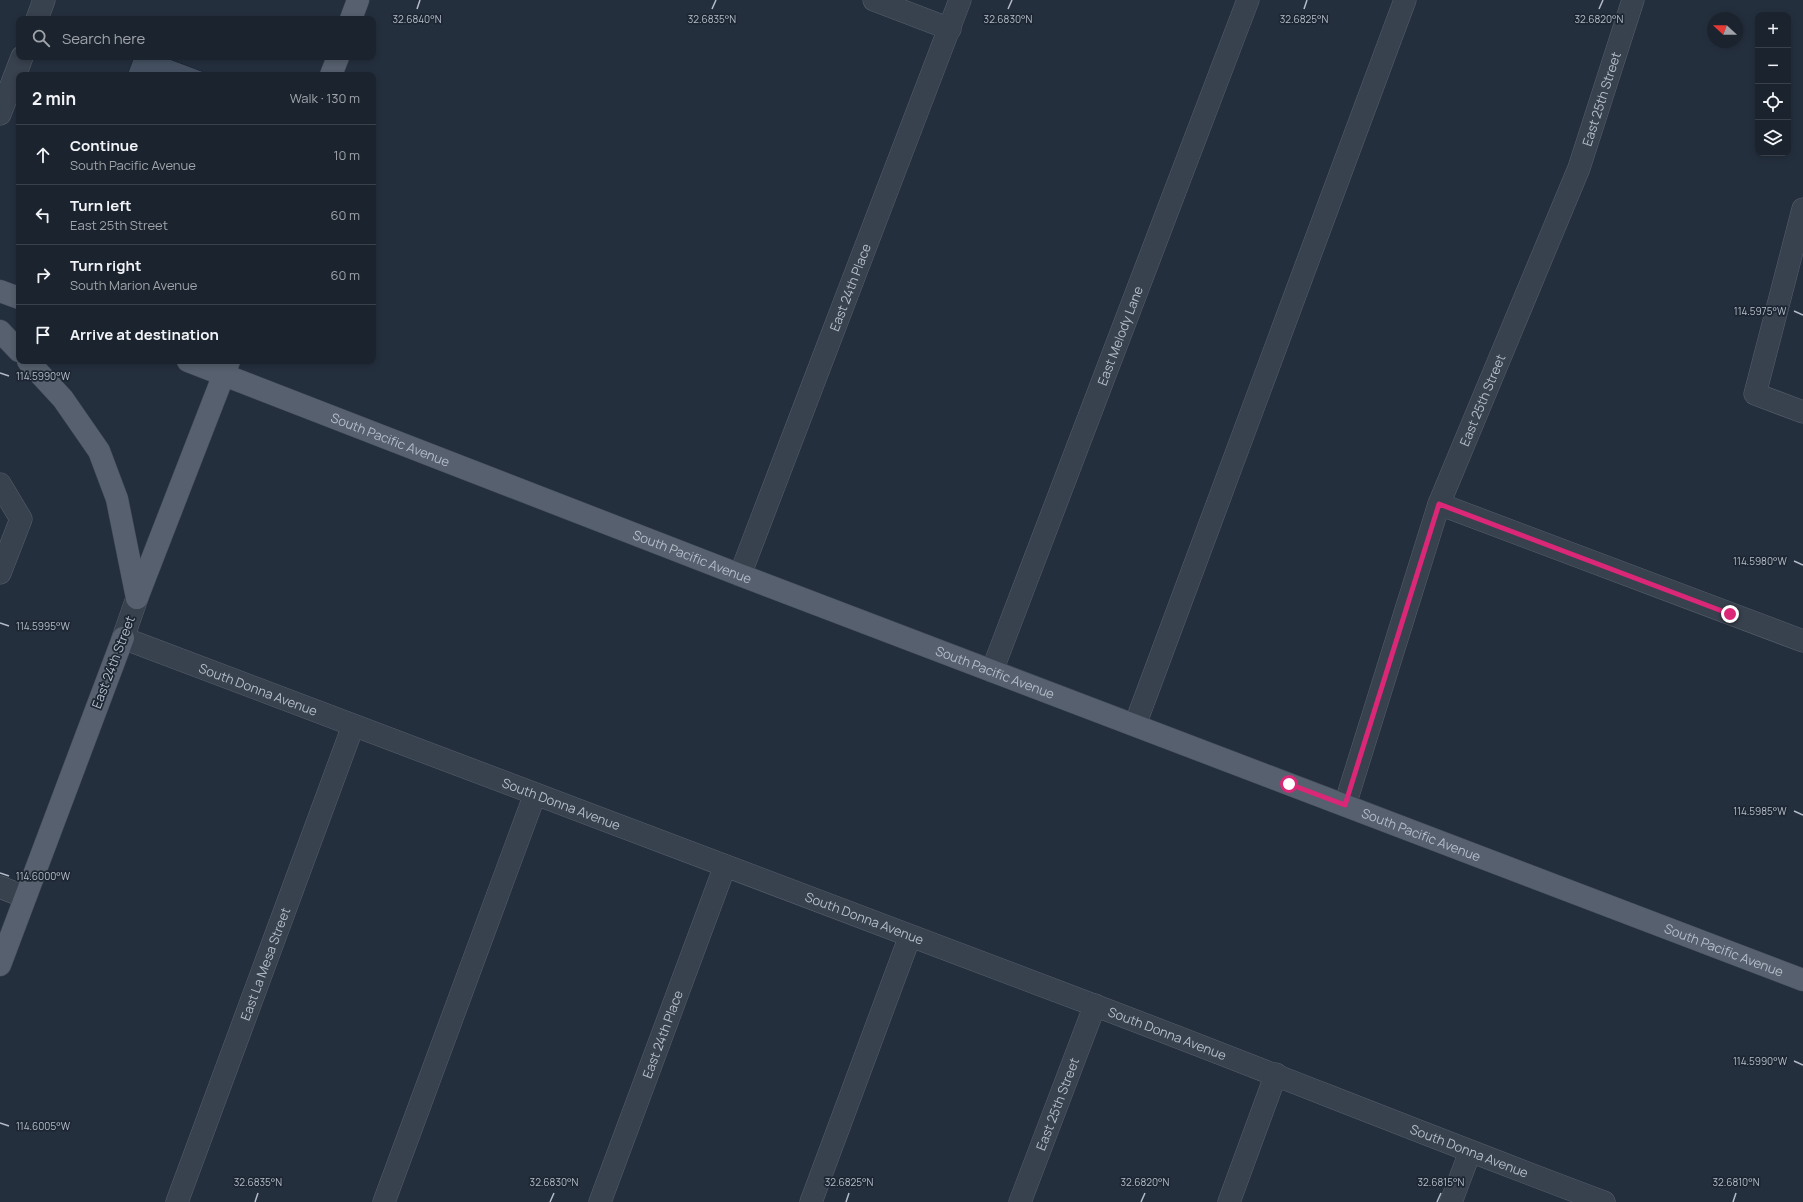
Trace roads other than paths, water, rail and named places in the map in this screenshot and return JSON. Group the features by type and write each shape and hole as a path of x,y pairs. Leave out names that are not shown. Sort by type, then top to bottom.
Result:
{"main road":[{"path":"352,16 358,0"},
{"path":"333,72 337,60"},
{"path":"0,291 16,297"},
{"path":"0,331 16,348"},
{"path":"31,364 63,399 99,451 117,499 137,598"},
{"name":"South Pacific Avenue","path":"205,364 227,368 740,575 1803,980"},
{"name":"East 24th Street","path":"137,598 227,368"},
{"name":"East 24th Street","path":"0,964 123,638"}],"street":[{"path":"38,16 44,0"},
{"path":"874,0 950,29"},
{"name":"East 24th Place","path":"740,575 960,0"},
{"name":"East Melody Lane","path":"992,671 1248,0"},
{"path":"1135,725 1405,0"},
{"name":"East 25th Street","path":"1345,805 1439,504 1578,168 1633,0"},
{"path":"16,72 21,60"},
{"path":"0,114 16,73"},
{"path":"1803,210 1755,394 1803,412"},
{"path":"0,484 21,519 0,573"},
{"path":"1439,504 1803,641"},
{"name":"East 24th Street","path":"123,638 137,598"},
{"name":"South Donna Avenue","path":"123,638 1276,1074 1470,1152 1604,1202"},
{"name":"East La Mesa Street","path":"177,1202 353,726"},
{"path":"384,1202 535,794"},
{"name":"East 24th Place","path":"600,1202 725,866"},
{"path":"0,887 24,897"},
{"path":"811,1202 910,936"},
{"name":"East 25th Street","path":"1020,1202 1094,1005"},
{"path":"1229,1202 1276,1074"},
{"path":"1451,1202 1470,1152"}]}
